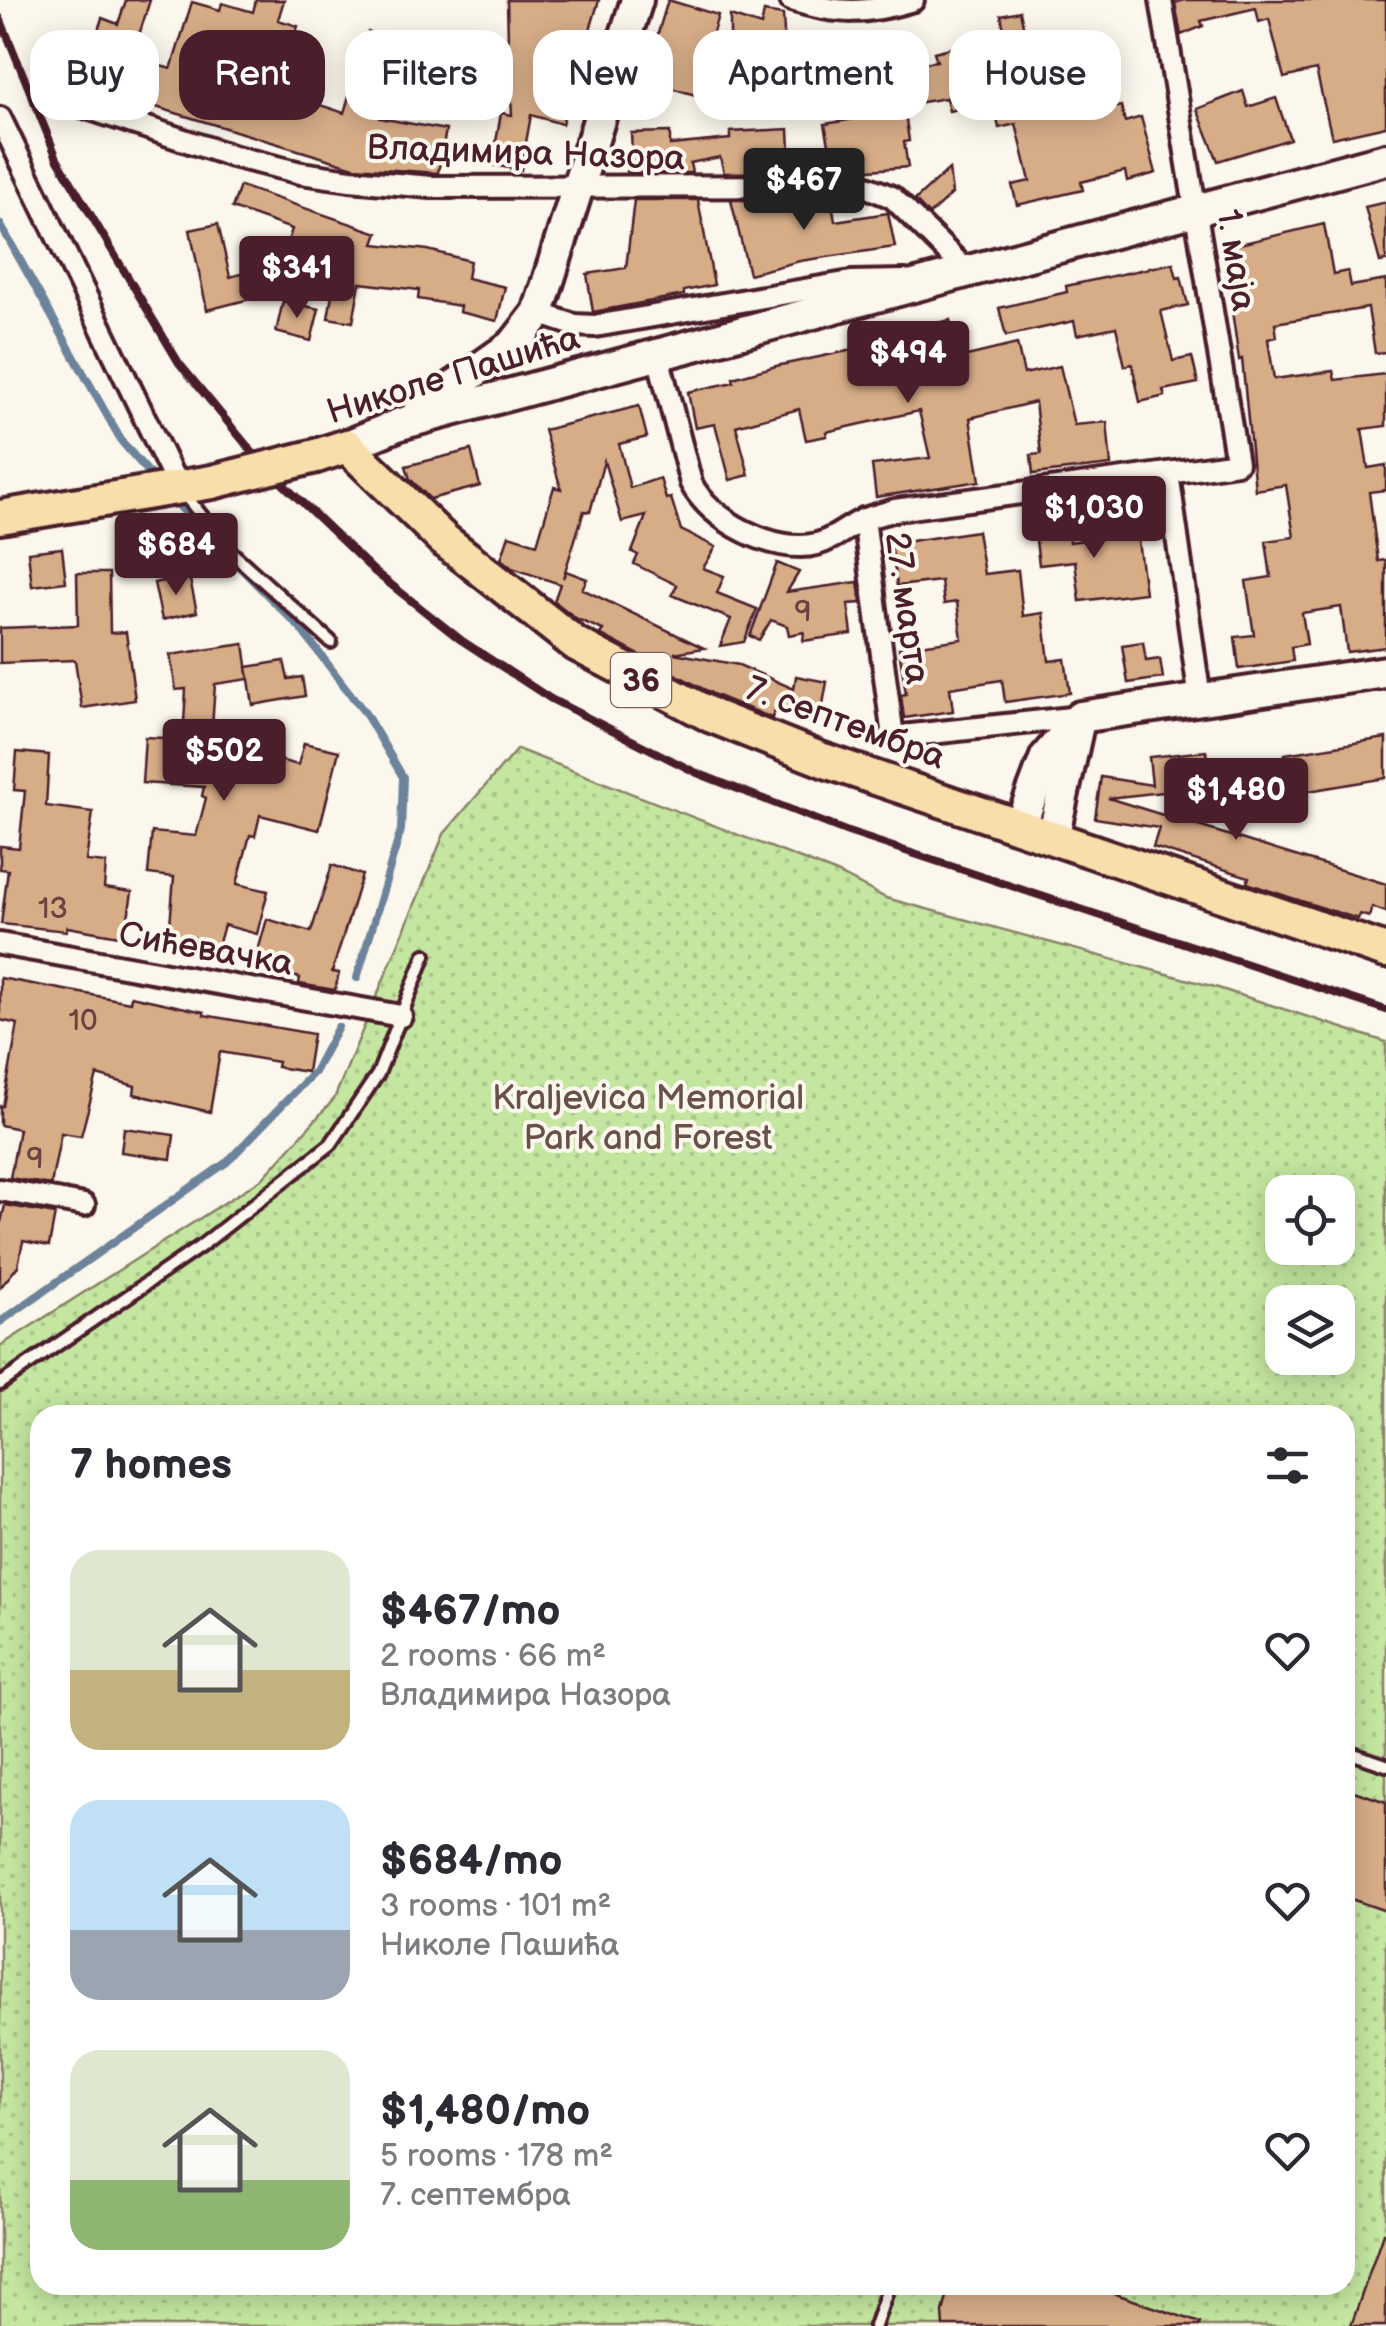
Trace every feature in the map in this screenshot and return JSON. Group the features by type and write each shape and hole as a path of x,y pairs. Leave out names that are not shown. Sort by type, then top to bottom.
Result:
{"main road":[{"name":"Николе Пашића","path":"0,517 212,482 332,451"},
{"name":"7. септембра","path":"332,451 576,644 712,716 1386,951"}],"street":[{"path":"400,424 514,344 538,313 636,0"},
{"path":"791,0 819,9 856,13 914,0"},
{"name":"1. маја","path":"1161,0 1237,462 1168,474"},
{"path":"0,118 170,490"},
{"name":"Владимира Назора","path":"123,120 232,156 301,173 431,187 875,189 892,196 968,272"},
{"name":"Николе Пашића","path":"332,451 400,424 1386,159"},
{"name":"Николе Пашића","path":"538,313 574,325 595,326 851,282 923,284"},
{"name":"27. марта","path":"658,356 691,483 710,512 758,535 794,546 814,545 864,520 893,737 1080,717"},
{"path":"864,520 895,510 1168,474 1200,698"},
{"path":"1020,826 1046,757 1080,717 1386,672"},
{"path":"1053,838 1080,717"},
{"name":"Сићевачка","path":"0,944 401,1016"},
{"path":"0,1190 84,1205"}],"lane":[{"path":"170,490 231,552 331,642"},
{"path":"0,1384 201,1246 331,1144 378,1074 424,955"},
{"path":"1355,1754 1386,1764"},
{"path":"875,2326 886,2295"}],"green space":[{"name":"Kraljevica Memorial Park and Forest","path":"517,749 837,873 886,898 1215,987 1386,1042 1386,2326 0,2326 0,1346 263,1178 334,1099 444,834"}],"building":[{"path":"126,0 150,0 141,30 98,30 102,18 118,24"},
{"path":"256,0 284,0 278,20 298,26 297,30 183,30 192,2 220,10 222,3 253,12"},
{"path":"507,0 599,0 590,30 533,30 533,116 521,170 492,165 500,120 513,120 513,30 508,30"},
{"path":"668,0 718,15 714,30 693,30 693,94 673,89 673,30 659,30"},
{"path":"1386,0 1386,126 1332,138 1316,70 1284,78 1269,19 1259,22 1256,8 1201,21 1203,26 1181,35 1175,3"},
{"path":"1020,11 1024,30 1004,30 1001,15"},
{"path":"764,12 783,15 784,30 730,30 730,16 761,26"},
{"path":"179,43 179,114 159,108 159,66 171,69"},
{"path":"949,48 949,111 946,98 929,101 929,62 937,61 934,52"},
{"path":"1243,91 1248,107 1276,98 1290,139 1218,161 1197,109"},
{"path":"1121,106 1125,122 1141,117 1156,173 1127,181 1125,171 1081,182 1083,190 1017,205 1012,185 1030,181 1016,124 999,128 997,120 1121,120"},
{"path":"325,107 344,113 345,110 345,120 391,120 446,130 438,173 354,167 199,120 325,120"},
{"path":"906,120 908,167 842,172 837,148 830,149 825,124"},
{"path":"789,129 791,172 724,173 720,157 690,163 692,173 627,173 631,133 670,132 670,145 730,139 730,132"},
{"path":"949,169 952,194 929,215 915,200"},
{"path":"240,186 378,233 374,244 428,250 470,261 467,278 505,287 497,321 459,312 460,306 418,299 419,290 360,283 353,322 328,318 336,272 284,253 292,229 232,208"},
{"path":"634,200 698,200 714,285 684,291 684,295 593,312 587,274 626,268"},
{"path":"731,200 799,200 799,207 832,202 835,221 888,213 895,247 800,261 749,274"},
{"path":"1386,202 1386,261 1380,262 1365,207"},
{"path":"218,224 230,277 244,273 250,299 207,310 190,230"},
{"path":"1324,224 1333,274 1348,271 1351,286 1386,280 1386,352 1375,353 1368,308 1275,323 1277,337 1268,339 1274,379 1333,371 1335,380 1386,374 1386,426 1362,429 1368,468 1386,465 1386,490 1369,492 1378,561 1386,560 1386,647 1347,652 1341,607 1302,613 1307,644 1291,647 1293,661 1239,669 1235,637 1254,635 1246,581 1271,577 1266,541 1294,537 1286,485 1255,490 1242,359 1239,360 1223,248"},
{"path":"1173,263 1188,305 1161,311 1173,361 1192,357 1198,383 1163,390 1165,396 1140,402 1132,364 1125,366 1116,327 1077,335 1074,321 1006,336 999,308 1067,292 1066,286"},
{"path":"283,301 319,309 311,341 276,332"},
{"path":"950,320 953,334 958,332 967,356 1017,344 1024,374 1060,366 1074,425 1107,422 1111,465 1033,474 1031,455 1041,454 1035,402 970,418 980,481 876,497 872,465 930,458 919,411 806,440 799,409 736,426 749,475 730,480 715,424 695,428 688,392 734,382 733,378 776,366 924,335 922,327"},
{"path":"639,406 647,437 619,444 630,488 660,478 681,530 716,547 703,568 724,576 717,593 757,609 744,642 720,646 731,619 672,595 677,585 634,564 638,555 632,552 646,516 622,522 604,461 590,512 584,511 563,578 566,571 587,579 582,589 704,648 674,653 739,665 794,689 796,676 827,682 820,721 774,712 772,718 715,695 577,619 554,601 560,584 512,568 501,559 509,535 537,544 554,487 561,489 544,430"},
{"path":"471,450 480,486 430,499 410,479 406,466"},
{"path":"1066,520 1069,542 1137,533 1145,593 1080,601 1075,561 1039,565 1034,524"},
{"path":"977,531 984,574 1018,570 1023,616 1043,613 1049,661 1065,659 1070,693 1005,702 1002,680 950,688 953,711 904,718 901,695 906,694 899,648 962,639 957,602 944,604 941,581 897,586 891,544"},
{"path":"62,548 66,582 32,586 28,552"},
{"path":"777,563 799,572 787,592 858,582 861,603 848,604 852,634 803,641 804,632 789,635 787,626 771,620 759,640 750,636"},
{"path":"77,573 109,573 110,633 126,632 135,700 82,708 75,660 0,663 0,628 78,625"},
{"path":"189,575 197,612 162,620 154,583"},
{"path":"1143,642 1146,661 1160,659 1163,678 1128,683 1122,645"},
{"path":"244,644 249,679 215,684 211,742 298,765 304,743 339,751 319,830 260,815 255,836 250,835 237,884 268,891 257,934 224,925 216,953 197,948 199,939 169,937 174,877 148,874 152,832 196,836 206,798 202,796 204,787 142,783 145,737 183,739 186,689 176,690 170,655"},
{"path":"284,661 288,679 302,677 305,696 253,705 247,667"},
{"path":"1386,738 1386,778 1285,795 1288,814 1233,822 1229,793 1268,788 1266,776 1288,773 1285,754"},
{"path":"1206,751 1210,787 1108,798 1386,884 1386,912 1372,907 1369,917 1360,914 1358,919 1295,899 1247,883 1249,877 1153,847 1159,828 1095,818 1101,777 1152,785 1149,757"},
{"path":"17,752 49,755 46,806 93,812 86,861 106,863 104,888 132,892 125,937 67,927 66,931 1,924 8,870 0,869 0,846 19,848 25,791 14,790"},
{"path":"332,865 362,875 332,972 339,973 335,990 299,984 300,978 254,965 267,919 311,932"},
{"path":"0,978 130,1002 131,996 204,1015 313,1034 307,1072 277,1067 278,1062 220,1052 210,1112 134,1094 135,1086 97,1075 81,1136 61,1133 51,1185 10,1178 19,1129 0,1125 0,1106 18,1024 0,1020"},
{"path":"124,1128 174,1135 171,1159 121,1152"},
{"path":"5,1205 55,1214 49,1246 23,1241 18,1266 0,1288 0,1227"},
{"path":"1355,1791 1386,1802 1386,1911 1355,1900"},
{"path":"1383,2233 1386,2326 1351,2326"},
{"path":"947,2295 1119,2295 1200,2323 944,2326"}],"waterway":[{"path":"0,224 122,442 156,481"},
{"path":"172,499 300,628 365,713 403,777 401,830 357,978"},
{"path":"0,1322 227,1162 314,1072 338,1027"}],"railway":[{"path":"0,18 57,158 179,363 263,465 375,572 461,640 551,699 697,773 848,832 1386,1010"}]}
